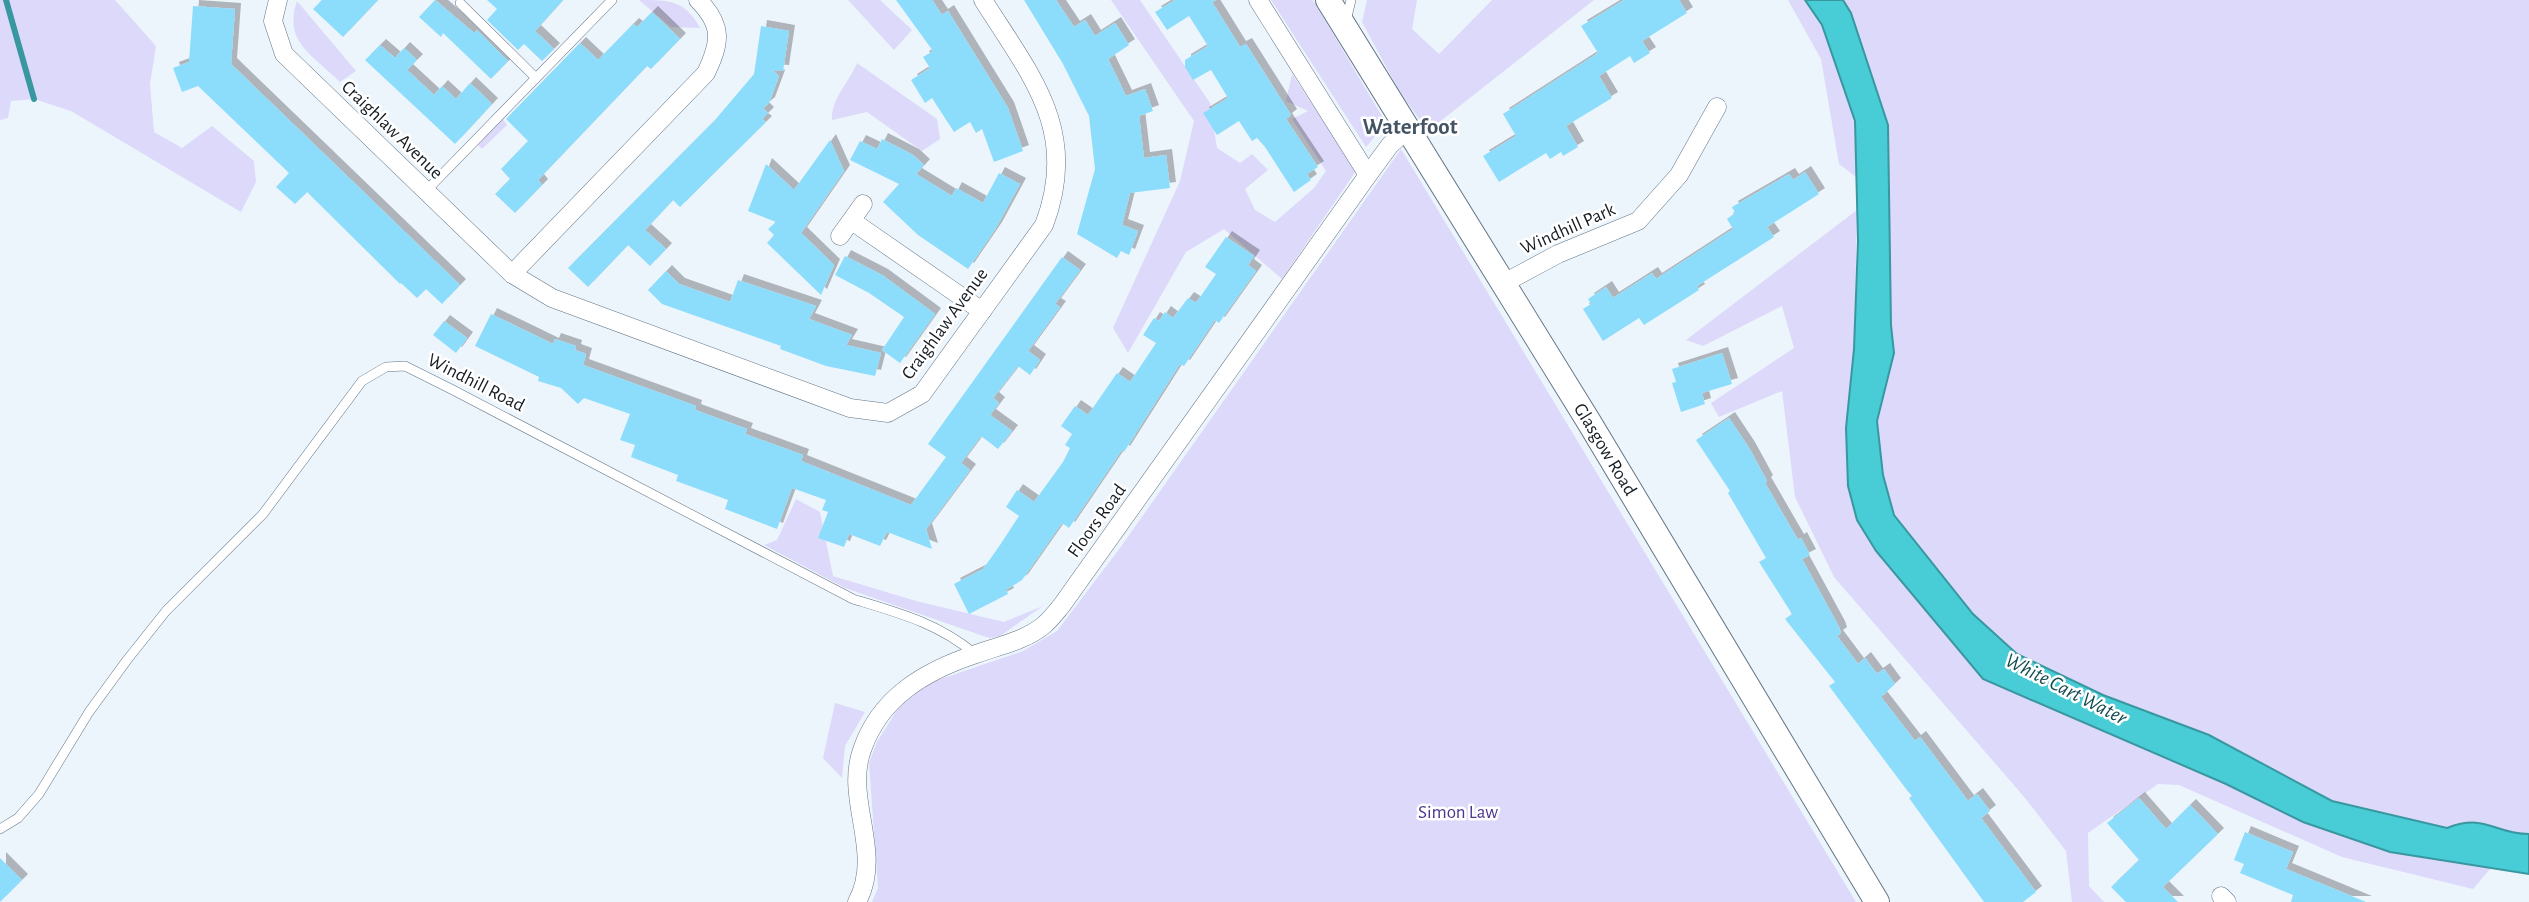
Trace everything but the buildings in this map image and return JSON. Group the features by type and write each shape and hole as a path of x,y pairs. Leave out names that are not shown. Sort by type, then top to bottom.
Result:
{"main road":[{"name":"Glasgow Road","path":"1328,0 1696,597 1877,902"}],"street":[{"name":"Craighlaw Avenue","path":"278,0 273,21 284,54 512,274 552,298 870,413 888,413 922,394 1044,225 1057,183 1058,161 1049,108 983,0"},
{"path":"512,274 706,74 718,49 718,30 698,0"},
{"path":"1258,0 1368,174"},
{"name":"Windhill Park","path":"1504,283 1558,254 1638,221 1679,175 1717,107"},
{"name":"Floors Road","path":"857,902 863,890 869,859 857,774 861,752 871,728 895,695 926,674 975,654 1009,644 1044,626 1062,605 1368,174 1390,145 1409,128"},
{"path":"840,236 863,204"},
{"path":"852,221 982,311"}],"lane":[{"path":"425,192 612,0"},
{"path":"1344,26 1351,0"},
{"path":"460,3 537,78"},
{"name":"Windhill Road","path":"0,829 18,818 39,794 89,712 166,611 264,514 362,381 387,367 405,366 853,599 950,633 975,654"}],"green space":[{"path":"0,0 115,0 156,46 150,84 154,132 182,148 212,126 254,161 256,182 241,212 71,111 34,99 11,101 8,118 0,120"},
{"path":"639,0 668,1 682,7 700,28 671,27"},
{"path":"848,0 880,0 912,30 894,50"},
{"path":"1111,0 1140,0 1210,103 1217,148 1240,163 1252,154 1268,170 1245,189 1255,210 1275,222 1314,188 1326,171 1292,119 1308,111 1286,101 1292,74 1356,171 1282,279 1224,229 1186,252 1128,353 1113,328 1180,181 1194,121"},
{"path":"1271,0 1313,0 1386,123 1366,147"},
{"path":"1367,0 1417,0 1412,29 1439,54 1492,0 1594,0 1428,131 1399,91 1362,22"},
{"path":"1788,0 1805,0 1822,25 1855,121 1856,177 1839,164 1821,59"},
{"path":"1843,0 2529,0 2529,834 2481,823 2447,828 2332,801 2209,735 2103,695 2017,654 1973,614 1894,515 1883,475 1877,421 1894,353 1891,325 1888,125 1851,13"},
{"path":"297,1 356,71 340,82 297,38 294,15"},
{"path":"857,63 937,119 940,139 922,151 867,112 832,120 837,98"},
{"path":"503,119 507,125 482,149 477,144"},
{"name":"Simon Law","path":"1401,149 1856,902 872,902 878,888 869,763 877,742 904,699 929,683 1023,651 1057,631 1120,548"},
{"path":"1857,210 1854,349 1846,428 1848,486 1857,520 1876,551 1983,679 2226,784 2303,822 2390,852 2491,868 2473,889 2342,857 2179,785 2158,784 2088,833 2089,886 2104,902 2072,902 2066,851 2025,798 1834,577 1795,497 1782,391 1719,417 1711,403 1794,348 1782,306 1703,346 1686,340"},
{"path":"796,499 820,512 833,576 916,601 1004,622 1043,606 1000,636 989,638 845,588 764,545 777,540"},
{"path":"835,703 865,712 845,746 842,778 823,758"}],"water":[{"name":"White Cart Water","path":"1805,0 1843,0 1851,13 1888,125 1891,325 1894,353 1877,421 1883,475 1894,515 1973,614 2017,654 2103,695 2209,735 2332,801 2447,828 2481,823 2529,834 2529,874 2390,852 2303,822 2226,784 1983,679 1876,551 1857,520 1848,486 1846,428 1854,349 1858,241 1855,121 1822,25"}],"waterway":[{"path":"6,0 34,99"}],"district":[{"name":"Waterfoot","path":"1410,127"}]}
